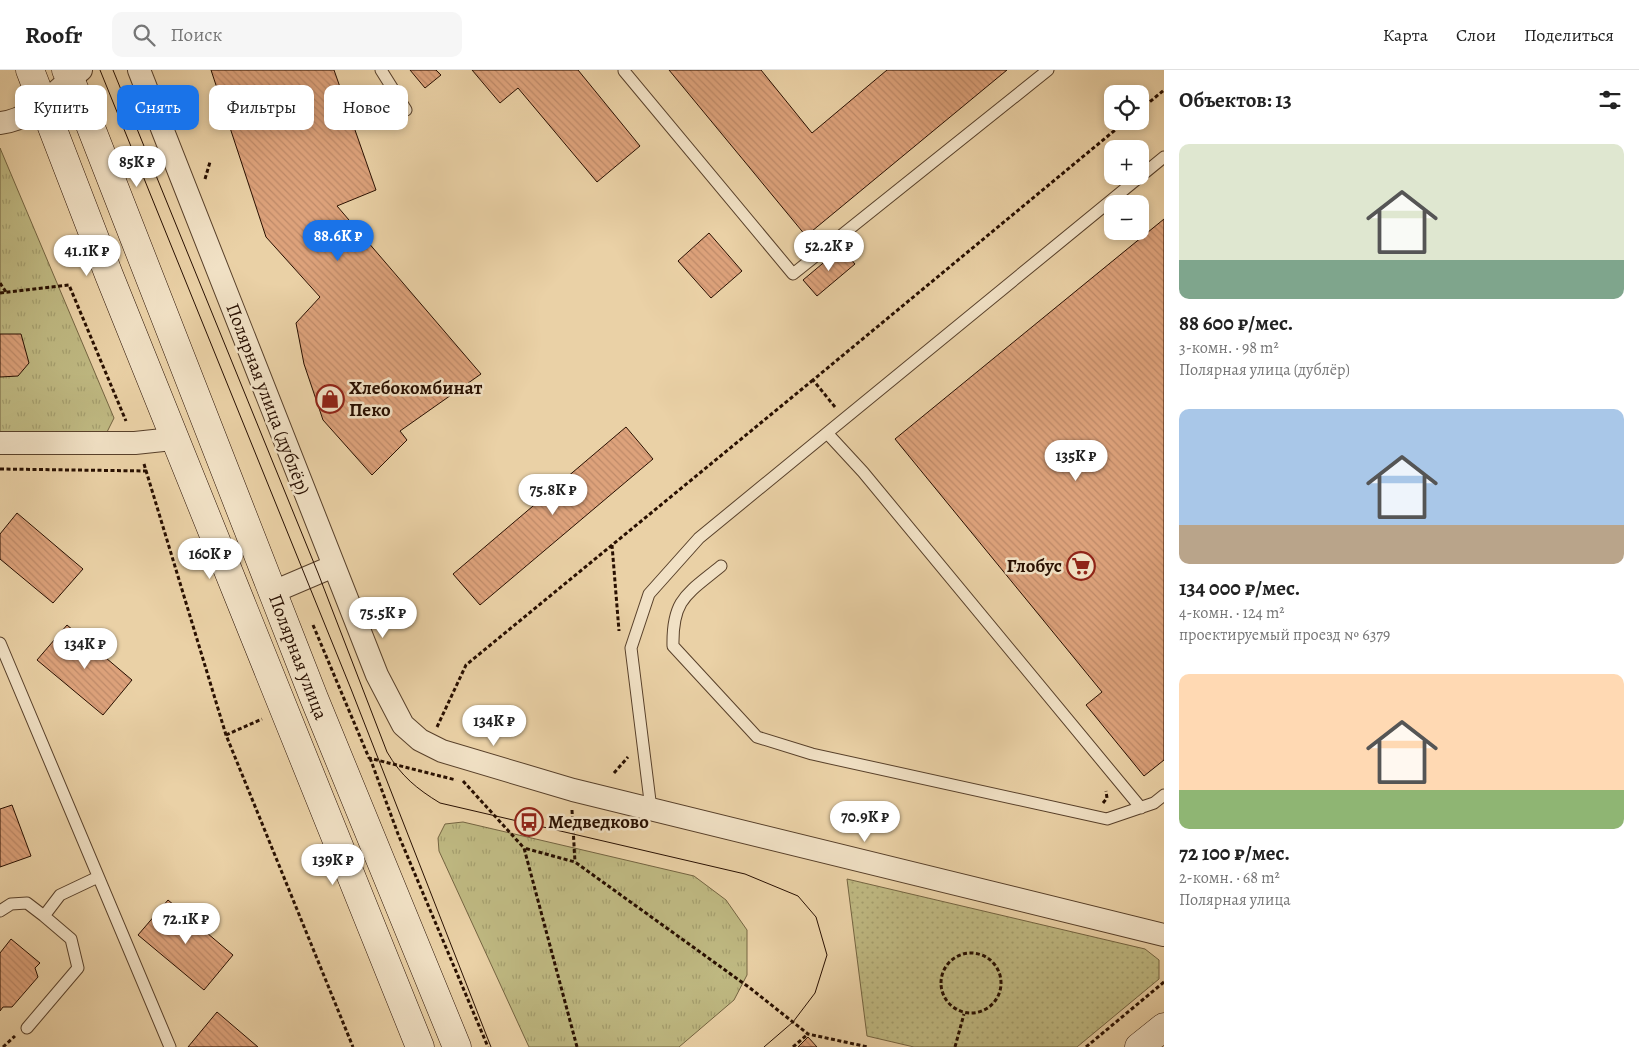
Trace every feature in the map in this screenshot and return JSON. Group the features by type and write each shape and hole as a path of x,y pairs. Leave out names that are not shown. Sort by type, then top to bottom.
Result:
{"main road":[{"name":"Полярная улица","path":"30,70 36,85"},
{"name":"Полярная улица","path":"72,73 94,134 314,698 457,1047"},
{"name":"Полярная улица","path":"54,130 420,1047"},
{"path":"1139,1047 1164,1027"}],"street":[{"name":"Полярная улица (дублёр)","path":"139,70 377,675 403,726 420,740 442,752 573,790 651,810"},
{"path":"60,85 72,73"},
{"path":"0,123 15,119"},
{"path":"0,444 135,443 163,440 175,435"},
{"path":"273,592 334,566"},
{"path":"651,810 1159,937"},
{"path":"1139,1047 1164,1019"}],"lane":[{"path":"381,70 390,85"},
{"path":"624,71 793,274 1048,70"},
{"path":"651,810 630,648 649,594 699,538 1164,157"},
{"path":"827,433 869,479 1141,808"},
{"path":"721,566 683,597 673,624 673,646 757,737 812,754 1107,819 1154,803 1164,796"},
{"path":"0,643 170,1047"},
{"path":"44,916 60,894 98,877"},
{"path":"0,911 11,904 27,903 71,939 78,968 27,1028"}],"path":[{"path":"1149,102 1164,90"},
{"path":"435,732 466,665 1115,130"},
{"path":"0,283 7,293"},
{"path":"0,293 69,285 148,471 226,735 352,1047"},
{"path":"813,380 838,410"},
{"path":"0,469 148,471"},
{"path":"312,620 340,688"},
{"path":"226,735 264,718"},
{"path":"369,758 402,843 488,1047"},
{"path":"463,782 524,848 577,1047"},
{"path":"1097,807 1106,798 1104,784"},
{"path":"524,848 575,862 750,988 808,1034 868,1047"},
{"path":"967,952 988,956 1001,973 1000,995 986,1011 964,1014 946,1002 939,981 948,962 961,955 967,952"},
{"path":"1086,1047 1164,982"},
{"path":"1159,986 1164,991"},
{"path":"954,1047 964,1014"},
{"path":"793,1047 808,1034"}],"green space":[{"path":"0,148 114,418 106,434 0,432"},
{"path":"463,822 694,876 726,900 747,930 747,975 734,1000 679,1047 529,1047 439,851 438,838 445,824"},
{"path":"847,879 1145,949 1159,960 1159,979 1077,1047 914,1047 867,1036"}],"building":[{"path":"211,70 334,70 339,85 324,85 324,130 355,130 376,190 337,206 481,374 400,431 407,440 372,475 323,420 304,364 296,323 320,297 266,237 231,130 314,130 314,85 216,85"},
{"path":"410,70 436,70 441,75 425,88"},
{"path":"472,70 578,70 640,146 597,182 518,88 500,103"},
{"path":"669,70 761,70 812,133 887,70 1007,70 806,236"},
{"name":"Глобус","path":"1164,219 1164,760 1144,776 1086,705 1102,692 895,439 1138,240 1149,240 1149,231"},
{"path":"709,233 742,271 711,298 678,261"},
{"path":"841,248 855,264 817,296 803,280"},
{"path":"0,334 21,334 29,363 18,376 0,377"},
{"path":"626,427 653,459 480,605 453,574"},
{"path":"17,513 83,569 53,603 0,559 0,534"},
{"path":"67,625 132,680 103,715 37,660"},
{"path":"12,805 31,856 0,867 0,809"},
{"path":"168,900 233,955 204,990 138,935"},
{"path":"11,939 40,963 35,968 38,977 12,1007 3,1007 0,1011 0,953"},
{"path":"217,1012 258,1047 188,1047"},
{"path":"808,1037 817,1047 798,1047"}],"tram line":[{"path":"100,70 351,689 491,1047"},
{"path":"113,70 318,573 392,761 410,781 440,803 745,874 798,896 816,917 827,955 815,993 793,1022 764,1047"}],"place":[{"name":"Хлебокомбинат Пеко","path":"330,399"},
{"name":"Глобус","path":"1081,566"},
{"name":"Медведково","path":"529,822"}]}
